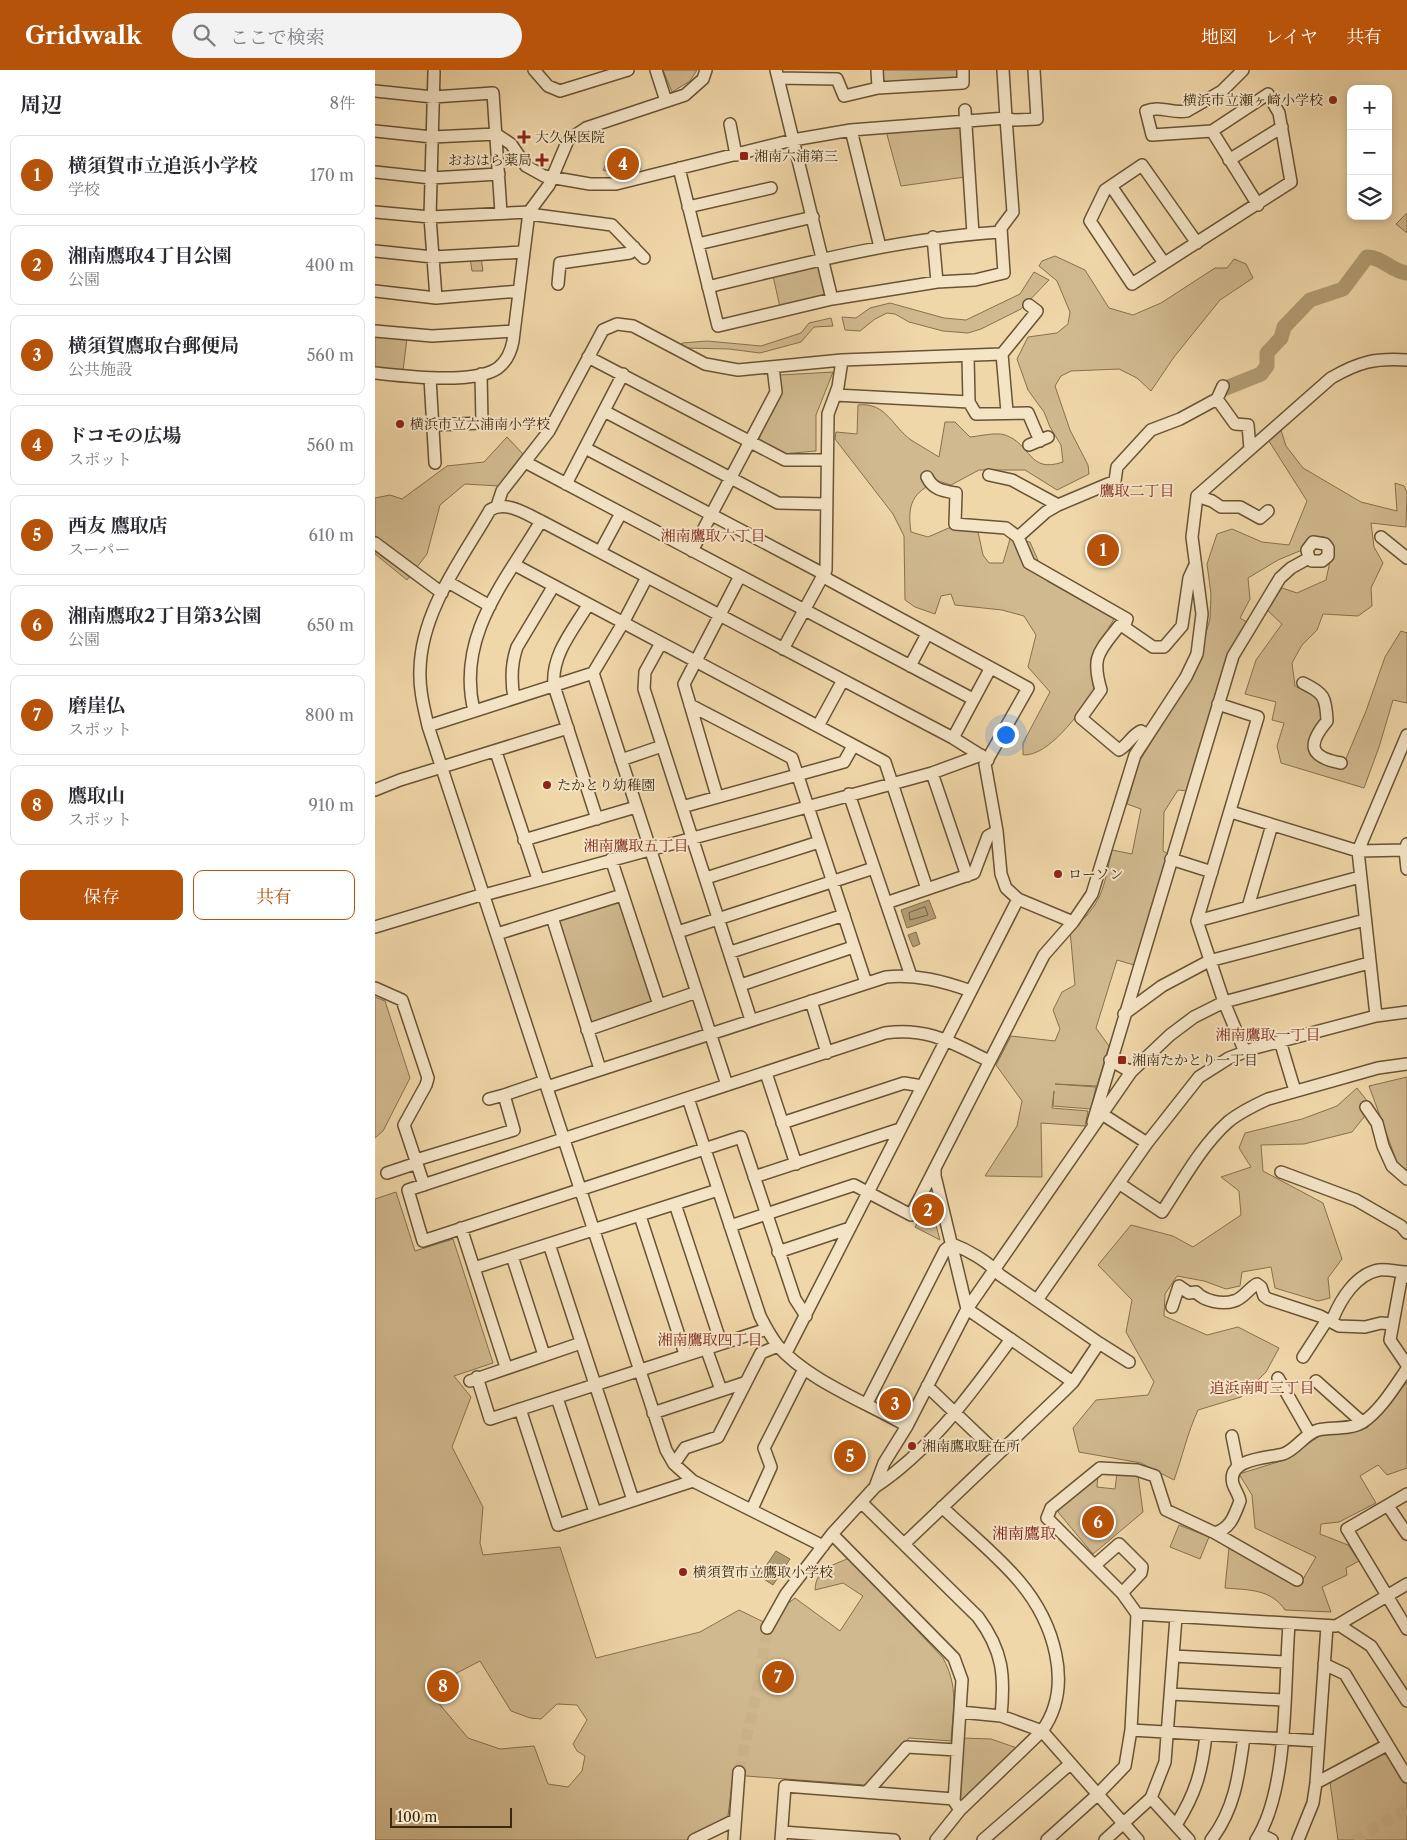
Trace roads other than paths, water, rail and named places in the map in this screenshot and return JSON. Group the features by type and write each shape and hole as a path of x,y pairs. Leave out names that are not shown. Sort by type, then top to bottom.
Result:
{"street":[{"path":"534,70 549,86 560,91 628,70"},
{"path":"656,70 666,101"},
{"path":"375,372 430,378 481,374 497,369 505,361 511,347 529,213 552,178 564,147 573,134 685,95 703,79 706,70"},
{"path":"877,70 878,88"},
{"path":"963,70 973,234"},
{"path":"679,168 718,326 832,298 937,282 975,280 1004,273 1001,232 1013,212 1003,70"},
{"path":"832,298 777,74 837,79 844,96 878,88 964,101 1014,120 1037,119 1034,70"},
{"path":"1197,243 1143,165 1105,190 1089,221 1132,284 1258,205 1291,182 1279,113 1268,94 1212,131 1152,135 1146,111 1155,107 1181,112 1187,111 1222,91 1243,70"},
{"path":"434,72 430,218 436,298"},
{"path":"375,91 433,97 493,93 501,213"},
{"path":"375,131 432,137 496,134 511,144 519,158 530,169 552,178 603,185 617,184 793,140 851,130 964,101"},
{"path":"730,124 736,155"},
{"path":"1229,160 1282,127"},
{"path":"851,130 880,247"},
{"path":"1212,131 1258,205"},
{"path":"375,172 431,178 499,174"},
{"path":"1111,186 1164,263"},
{"path":"689,207 771,188"},
{"path":"375,212 430,218 529,213 612,225 644,258"},
{"path":"698,244 813,217"},
{"path":"708,287 823,258 933,237 1001,232"},
{"path":"933,237 937,282"},
{"path":"558,284 561,263 630,253 634,248"},
{"path":"375,251 433,257 524,252"},
{"path":"375,291 436,298 519,291"},
{"path":"1007,412 1002,354 1037,311 1029,305"},
{"path":"497,506 502,491 549,431 603,330 624,324 633,326 705,364 738,370 842,360 1002,354"},
{"path":"375,331 432,336 514,331"},
{"path":"968,356 969,402 976,414 1028,413 1044,439 1029,445"},
{"path":"588,357 785,460 827,460"},
{"path":"783,649 826,570 828,414 835,395 842,360"},
{"path":"730,1226 854,1185 911,1214 1044,955 1073,922 1092,894 1135,755 1186,677 1197,654 1202,614 1192,537 1197,496 1331,378 1353,365 1371,360 1407,360"},
{"path":"692,551 776,392 773,367"},
{"path":"433,425 482,423 481,374"},
{"path":"566,484 623,374"},
{"path":"430,378 435,463"},
{"path":"1017,537 1046,512 1058,505 1115,481 1117,467 1153,428 1180,419 1217,399 1223,386"},
{"path":"835,395 969,402"},
{"path":"1217,399 1235,424 1248,425 1249,449"},
{"path":"604,411 778,503 827,504"},
{"path":"585,448 823,576 990,670 1027,688 984,758 997,831 1001,874 1006,888 1018,898 1073,922"},
{"path":"525,462 973,699"},
{"path":"989,475 1012,480 1058,505"},
{"path":"927,477 941,491 956,493 955,524 1006,528 1017,537 1029,563 1127,619 1124,627"},
{"path":"1197,496 1212,501 1221,507 1241,507 1260,518 1268,511"},
{"path":"823,1546 693,1481 674,1464 667,1450 653,1413 428,726 422,698 420,669 425,634 442,593 490,510 497,506 506,506 541,521 843,680 953,738 984,758"},
{"path":"600,552 621,514"},
{"path":"474,711 469,677 472,650 481,622 541,521"},
{"path":"1381,537 1407,558"},
{"path":"375,543 442,593"},
{"path":"1091,1129 1110,1060 1233,656 1280,578 1291,568 1309,558"},
{"path":"515,565 553,587 885,762 927,889"},
{"path":"1148,735 1141,731 1136,733 1126,746 1119,750 1081,718 1101,690 1096,667 1101,651 1119,626 1124,627 1153,647 1164,647 1182,626 1189,578 1195,566"},
{"path":"717,796 684,684 694,661 740,576"},
{"path":"428,726 593,673 623,623 647,577"},
{"path":"448,582 490,606"},
{"path":"514,698 511,683 513,658 553,587"},
{"path":"588,605 558,655 553,673 554,686 597,818"},
{"path":"911,666 927,634"},
{"path":"661,643 645,672 643,689 718,919 731,952 751,1020"},
{"path":"953,738 990,670"},
{"path":"593,673 712,1033 727,1085"},
{"path":"818,726 843,680"},
{"path":"1303,683 1319,691 1324,697 1327,708 1327,721 1315,739 1317,756 1324,760 1341,763"},
{"path":"1218,704 1258,716 1231,812 1197,921 1224,1002 1245,1052"},
{"path":"690,705 792,758 866,983"},
{"path":"375,790 568,728"},
{"path":"1376,1016 1358,851 1407,735"},
{"path":"621,760 662,746"},
{"path":"682,807 844,762 853,746"},
{"path":"496,752 538,879"},
{"path":"375,926 538,879 984,758"},
{"path":"932,773 967,876"},
{"path":"849,794 911,976"},
{"path":"525,840 636,807"},
{"path":"1231,812 1358,851 1406,847 1407,869"},
{"path":"1248,907 1272,825"},
{"path":"886,903 974,873 988,836 997,831"},
{"path":"706,878 819,842"},
{"path":"611,859 659,1005"},
{"path":"1171,859 1212,872"},
{"path":"679,932 874,868"},
{"path":"1197,921 1361,878"},
{"path":"497,934 623,895"},
{"path":"674,1464 685,1448 718,1437 761,1353 782,1349 805,1316 1018,898"},
{"path":"731,952 844,916"},
{"path":"552,917 600,1069"},
{"path":"1124,1014 1162,986 1209,961 1365,920"},
{"path":"741,985 853,948"},
{"path":"875,1487 884,1463 907,1426 967,1309 1131,1072 1170,1035 1194,1016 1224,1002 1369,963"},
{"path":"489,1099 600,1069 886,977 911,976 950,984 971,991"},
{"path":"375,988 402,1000 428,1078 404,1125 424,1185"},
{"path":"587,1030 697,992"},
{"path":"811,1001 827,1053"},
{"path":"1037,1300 1147,1143 1199,1077 1229,1058 1280,1041 1376,1016 1407,1012"},
{"path":"805,1316 795,1299 778,1252 741,1136 423,1241 408,1190 885,1033 923,1032 947,1040 989,1061"},
{"path":"1280,1041 1295,1091"},
{"path":"1110,1060 1131,1072"},
{"path":"1120,1184 1162,1212 1213,1138 1229,1121 1268,1099 1378,1068 1407,1064"},
{"path":"766,1073 796,1164"},
{"path":"783,1122 904,1083 922,1086"},
{"path":"387,1174 417,1162 514,1130 504,1095"},
{"path":"688,1098 760,1316 767,1329 782,1349 804,1369 907,1426"},
{"path":"1366,1107 1377,1123 1383,1146 1392,1166 1407,1179"},
{"path":"1101,1114 1147,1143"},
{"path":"754,1177 900,1130"},
{"path":"936,1166 935,1176 967,1309 1073,1382"},
{"path":"1281,1172 1356,1200 1401,1226 1407,1233"},
{"path":"474,1268 718,1190"},
{"path":"675,1204 721,1343"},
{"path":"640,1216 685,1354"},
{"path":"461,1228 506,1367"},
{"path":"778,1252 850,1228"},
{"path":"549,1244 633,1500"},
{"path":"951,1244 960,1247 995,1269 1000,1276 1129,1362"},
{"path":"867,1404 945,1250 951,1244"},
{"path":"512,1256 543,1355"},
{"path":"1303,1357 1327,1320 1333,1318 1341,1299 1367,1275 1379,1270 1407,1274"},
{"path":"1215,1533 1231,1524 1240,1501 1233,1484 1233,1476 1239,1466 1260,1456 1284,1454 1317,1430 1345,1427 1363,1422 1386,1398 1407,1367 1390,1340 1401,1280 1407,1274"},
{"path":"1172,1307 1179,1286 1189,1293 1196,1292 1201,1297 1220,1303 1235,1301 1257,1284 1261,1287 1267,1299 1339,1326 1393,1324"},
{"path":"581,1343 473,1379 490,1419 640,1371 685,1354 767,1329"},
{"path":"767,1628 786,1594 832,1534 875,1487 900,1469 956,1413 1011,1339"},
{"path":"904,1544 1073,1382 1099,1343"},
{"path":"706,1348 721,1390"},
{"path":"755,1511 771,1467 763,1448 804,1369"},
{"path":"1278,1378 1310,1434"},
{"path":"1316,1381 1363,1422"},
{"path":"653,1413 744,1383"},
{"path":"927,1386 997,1454"},
{"path":"557,1398 595,1512"},
{"path":"520,1409 558,1525 693,1481"},
{"path":"1232,1436 1239,1466"},
{"path":"1047,1840 1097,1795 1125,1766 1131,1730 1137,1614 1121,1593 1095,1565 1047,1518 1051,1508 1100,1468 1137,1470 1155,1476 1166,1510 1215,1533 1297,1580"},
{"path":"1407,1494 1347,1529 1407,1629"},
{"path":"861,1502 978,1617 988,1631 998,1650 1002,1665 1004,1684 1001,1716"},
{"path":"1388,1506 1407,1534"},
{"path":"936,1840 960,1810 1042,1731 1051,1717 1057,1702 1059,1674 1050,1635 1038,1608 1019,1581 942,1507"},
{"path":"832,1534 954,1658 962,1680 954,1798 960,1810"},
{"path":"1095,1565 1119,1544 1142,1567 1141,1573 1121,1593"},
{"path":"1137,1614 1289,1625 1339,1625 1407,1584"},
{"path":"1105,1840 1151,1798 1165,1762 1169,1733 1176,1617"},
{"path":"1272,1840 1258,1837 1277,1782 1282,1739 1289,1625"},
{"path":"1339,1625 1371,1646 1407,1701"},
{"path":"1298,1840 1310,1811 1316,1783 1327,1626"},
{"path":"1174,1656 1286,1662"},
{"path":"1324,1664 1345,1674 1407,1777"},
{"path":"1171,1694 1283,1700"},
{"path":"960,1712 1001,1716 1042,1731 1138,1840"},
{"path":"1131,1730 1319,1741"},
{"path":"1176,1825 1197,1786 1202,1770 1206,1735"},
{"path":"1211,1840 1226,1816 1238,1784 1244,1737"},
{"path":"1316,1783 1387,1745"},
{"path":"867,1792 907,1747 957,1750"},
{"path":"983,1840 1070,1764"},
{"path":"734,1840 739,1772"},
{"path":"894,1840 782,1836 785,1786 954,1798"},
{"path":"1151,1798 1189,1840"},
{"path":"694,1840 735,1820"}],"water":[{"path":"929,900 936,918 907,928 901,910"},
{"path":"916,932 920,944 913,947 908,935"},
{"path":"776,1551 790,1559 773,1585 759,1576"}],"waterway":[{"path":"1226,388 1261,374 1267,366 1267,353 1281,338 1284,327 1310,300 1343,289 1367,257 1378,259 1397,270 1407,273"}],"tunnel":[{"path":"739,1772 759,1680 767,1628"},
{"path":"1354,1840 1407,1809"}],"place":[{"name":"横浜市立瀬ヶ崎小学校","path":"1333,100"},
{"name":"大久保医院","path":"524,137"},
{"name":"湘南六浦第三","path":"744,156"},
{"name":"おおはら薬局","path":"542,160"},
{"name":"ドコモの広場","path":"623,164"},
{"name":"横浜市立六浦南小学校","path":"400,424"},
{"name":"横須賀市立追浜小学校","path":"1103,550"},
{"name":"たかとり幼稚園","path":"547,785"},
{"name":"ローソン","path":"1058,874"},
{"name":"湘南たかとり一丁目","path":"1122,1060"},
{"name":"湘南鷹取4丁目公園","path":"928,1210"},
{"name":"横須賀鷹取台郵便局","path":"895,1404"},
{"name":"湘南鷹取駐在所","path":"912,1446"},
{"name":"西友 鷹取店","path":"850,1456"},
{"name":"湘南鷹取2丁目第3公園","path":"1098,1522"},
{"name":"横須賀市立鷹取小学校","path":"683,1572"},
{"name":"磨崖仏","path":"778,1677"},
{"name":"鷹取山","path":"443,1686"}],"district":[{"name":"鷹取二丁目","path":"1137,491"},
{"name":"湘南鷹取六丁目","path":"713,536"},
{"name":"湘南鷹取五丁目","path":"636,846"},
{"name":"湘南鷹取一丁目","path":"1268,1035"},
{"name":"湘南鷹取四丁目","path":"710,1340"},
{"name":"追浜南町三丁目","path":"1262,1388"},
{"name":"湘南鷹取","path":"1024,1533"}]}
